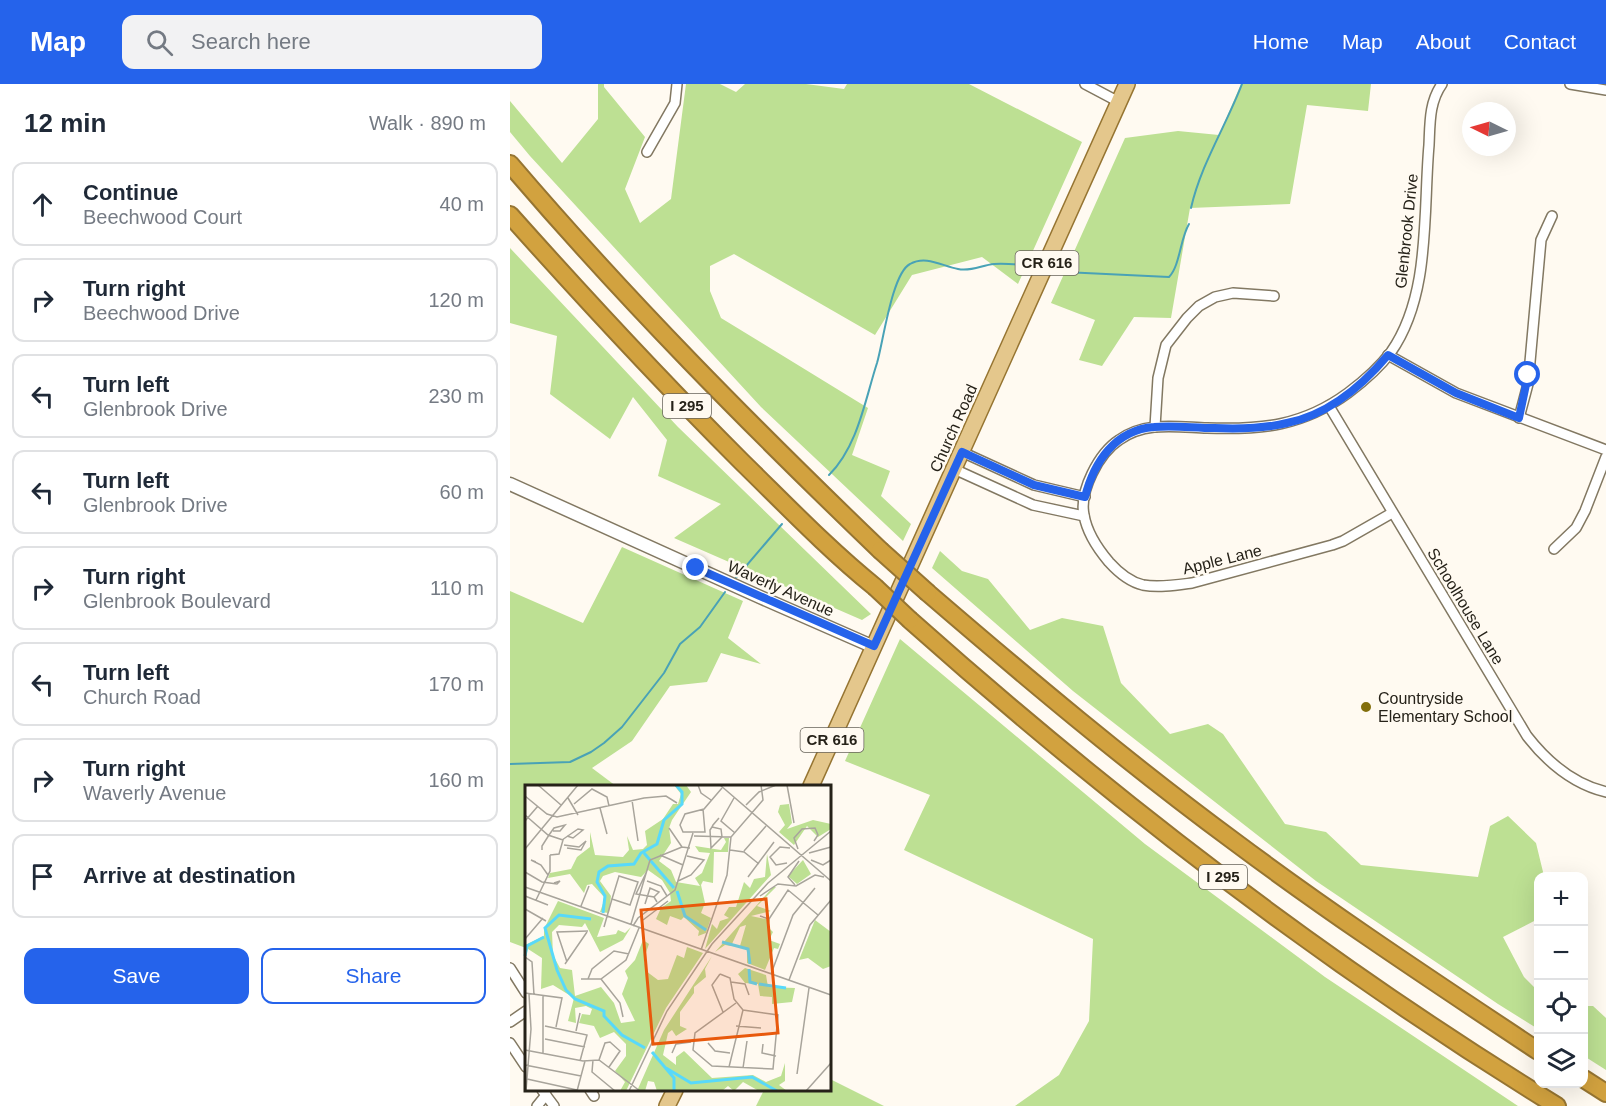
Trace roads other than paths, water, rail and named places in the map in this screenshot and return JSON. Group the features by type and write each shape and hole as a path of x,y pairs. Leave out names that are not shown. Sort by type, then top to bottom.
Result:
{"highway":[{"name":"I 295","path":"510,164 648,318 741,414 880,550 928,593 1079,722 1234,842 1366,937 1534,1048"},
{"name":"I 295","path":"510,215 686,405 812,530 986,688 1066,754 1240,890 1392,998 1557,1106"},
{"path":"1588,1082 1606,1093"}],"main road":[{"name":"Church Road","path":"811,785 1127,84"},
{"path":"667,1106 674,1091"}],"street":[{"path":"647,152 675,104 677,84"},
{"path":"1085,84 1119,102"},
{"name":"Glenbrook Drive","path":"1084,516 1085,497 1093,472 1110,447 1128,435 1155,426 1264,427 1299,420 1329,406 1360,384 1388,355 1407,322 1418,286 1431,115 1436,93 1442,84"},
{"path":"1570,84 1606,90"},
{"path":"1519,418 1527,384 1541,240 1552,216"},
{"path":"1155,426 1158,378 1166,345 1187,318 1199,306 1215,297 1233,293 1274,296"},
{"path":"1388,355 1451,390 1606,450"},
{"name":"Schoolhouse Lane","path":"1329,406 1527,736 1557,768 1585,785 1606,792"},
{"path":"962,452 1034,485 1085,497"},
{"path":"1554,549 1576,528 1606,457"},
{"path":"954,469 1033,505 1084,516"},
{"name":"Waverly Avenue","path":"510,484 874,646"},
{"name":"Apple Lane","path":"1084,516 1088,530 1099,550 1120,572 1143,585 1171,586 1192,583 1322,549 1343,541 1392,513"},
{"path":"510,968 525,991"},
{"path":"510,1022 525,1012"},
{"path":"510,1043 525,1066"},
{"path":"537,1106 544,1092 554,1106"}],"waterway":[{"path":"1191,208 1207,161 1242,84"},
{"path":"1064,272 1169,277 1176,266 1189,224"},
{"path":"829,475 854,437 877,363 893,294 904,270 910,264 922,261 963,270 994,264 1035,266"},
{"path":"735,579 782,524"},
{"path":"510,764 570,762 604,743 622,727 664,673 680,644 700,627 725,592"}],"place":[{"name":"Countryside Elementary School","path":"1366,707"}]}
